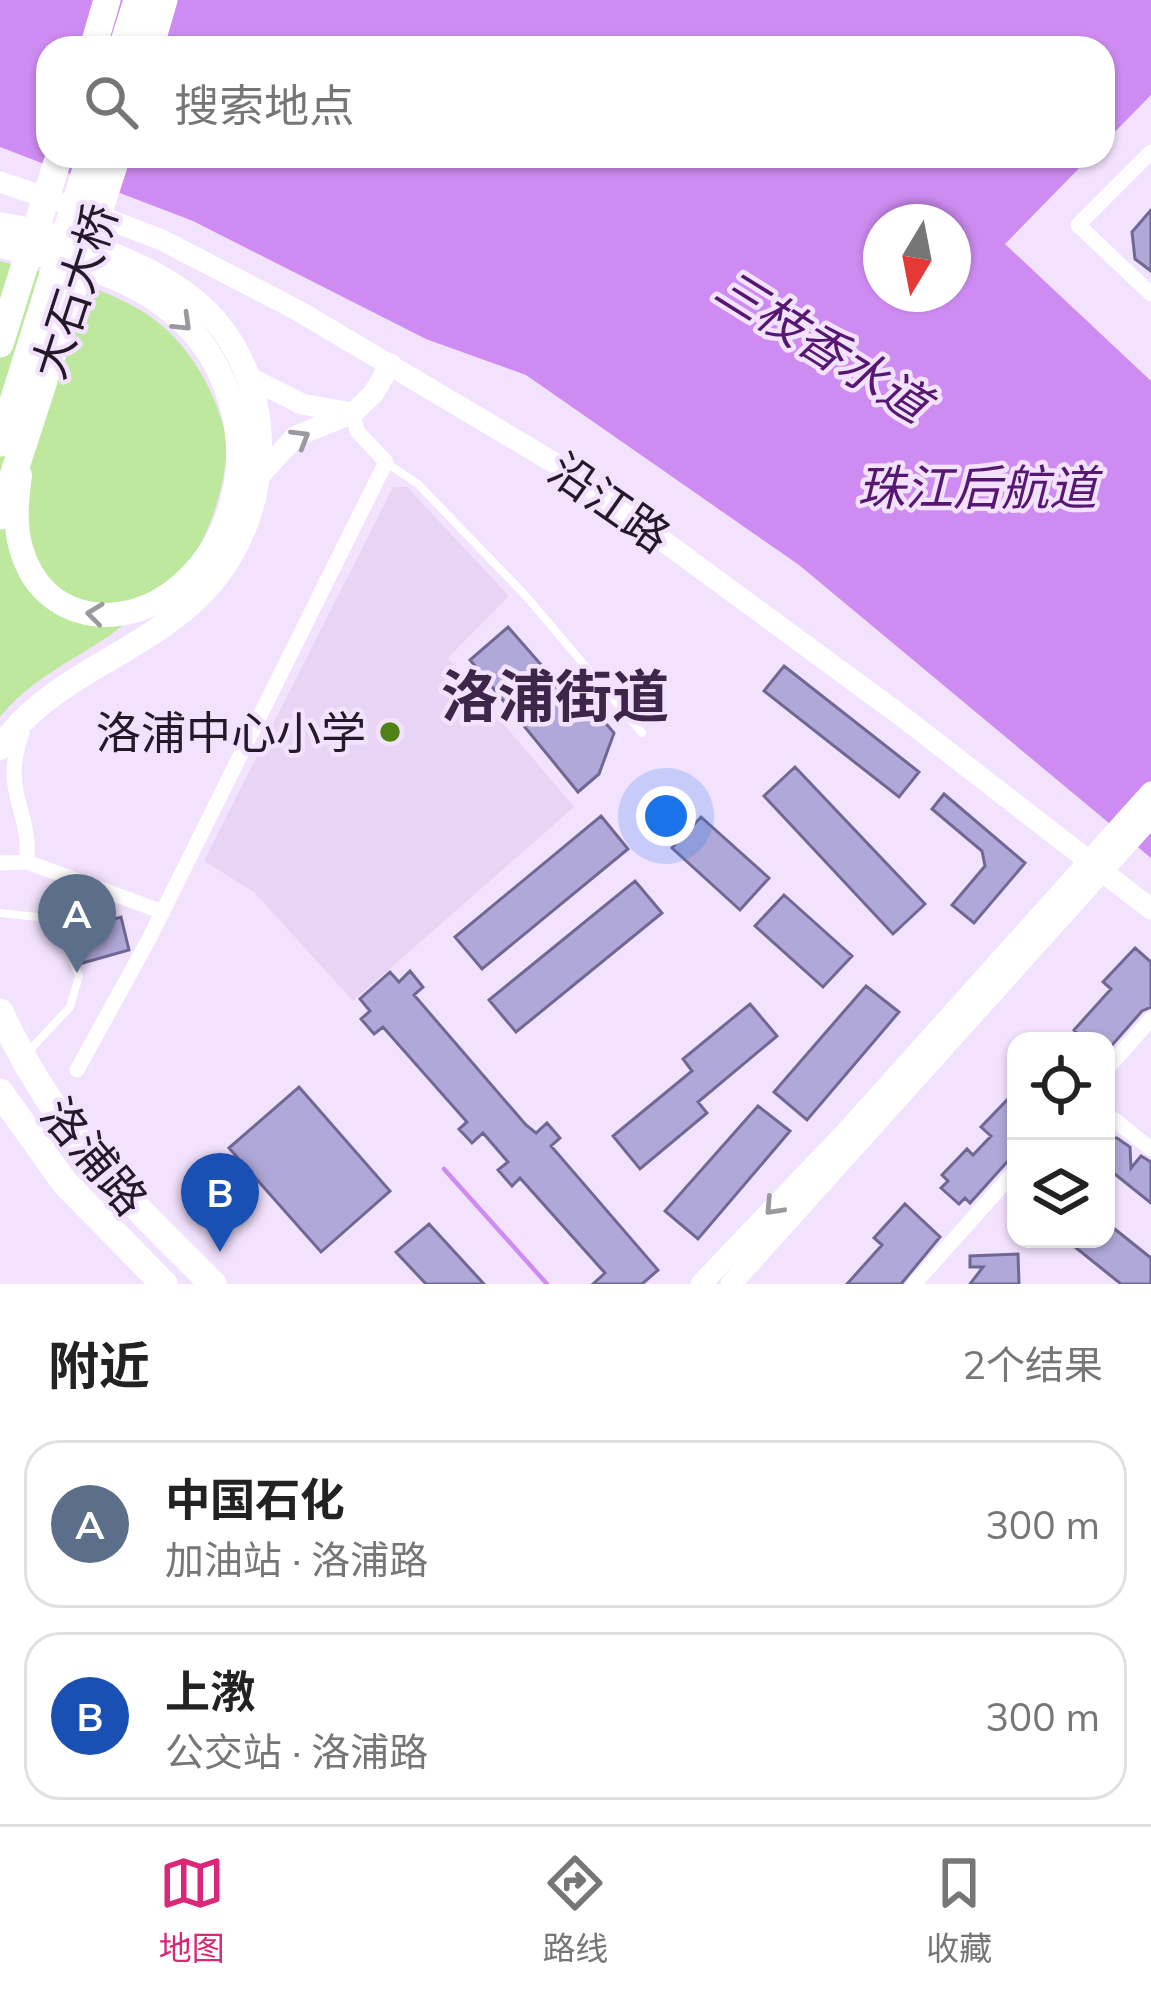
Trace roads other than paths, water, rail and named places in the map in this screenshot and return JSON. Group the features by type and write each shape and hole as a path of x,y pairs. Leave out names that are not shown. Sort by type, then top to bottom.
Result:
{"highway":[{"path":"96,36 107,0"},
{"path":"126,36 137,0"},
{"path":"154,36 164,0"},
{"name":"大石大桥","path":"0,344 55,168"},
{"name":"大石大桥","path":"12,429 87,168"},
{"name":"大石大桥","path":"12,429 112,168"},
{"path":"0,516 12,429"},
{"name":"洛浦路","path":"0,1012 54,1113 88,1157 213,1284"},
{"name":"洛浦路","path":"0,1093 31,1141 85,1204 164,1284"}],"main road":[{"path":"0,224 99,250 173,286 213,319 246,376 260,428 260,476 240,539 226,565 198,598 163,626 40,702 0,748"},
{"path":"0,247 90,269 148,296 185,323 218,367 238,428 237,479 217,539 187,580 148,607 116,616 78,613 45,591 27,566 18,532 19,483 12,429"},
{"path":"0,1114 85,1204"}],"street":[{"path":"1151,152 1078,225 1151,294"},
{"name":"沿江路","path":"7,184 162,240 298,310 540,454 629,513 1151,909"},
{"path":"260,476 296,436 352,413 373,394 391,364"},
{"path":"246,376 302,404 352,413"},
{"path":"77,1070 163,912 386,462 357,431 352,413"},
{"path":"27,862 28,842 8,785 12,755 40,702"},
{"path":"731,1284 1151,792"},
{"path":"701,1284 853,1137 1151,818"},
{"path":"0,863 27,862 163,912"},
{"path":"1115,1060 1151,1019"},
{"path":"1115,1120 1151,1149"},
{"path":"914,1284 1007,1181"}],"lane":[{"path":"386,462 418,484 525,595 641,733"},
{"path":"0,913 56,919 79,976 70,1006 22,1058"}],"water":[{"path":"0,0 1151,0 1151,95 1115,132 1115,36 36,36 36,161 0,147"},
{"path":"55,168 1079,168 1005,244 1151,381 1151,858 799,565 526,375 426,339 193,221"}],"waterway":[{"path":"444,1169 547,1284"}],"place":[{"name":"洛浦中心小学","path":"390,732"},
{"name":"中国石化","path":"77,973"},
{"name":"上漖","path":"220,1252"}],"district":[{"name":"洛浦街道","path":"555,695"}],"water label":[{"name":"三枝香水道","path":"823,345"},
{"name":"珠江后航道","path":"977,487"}]}
